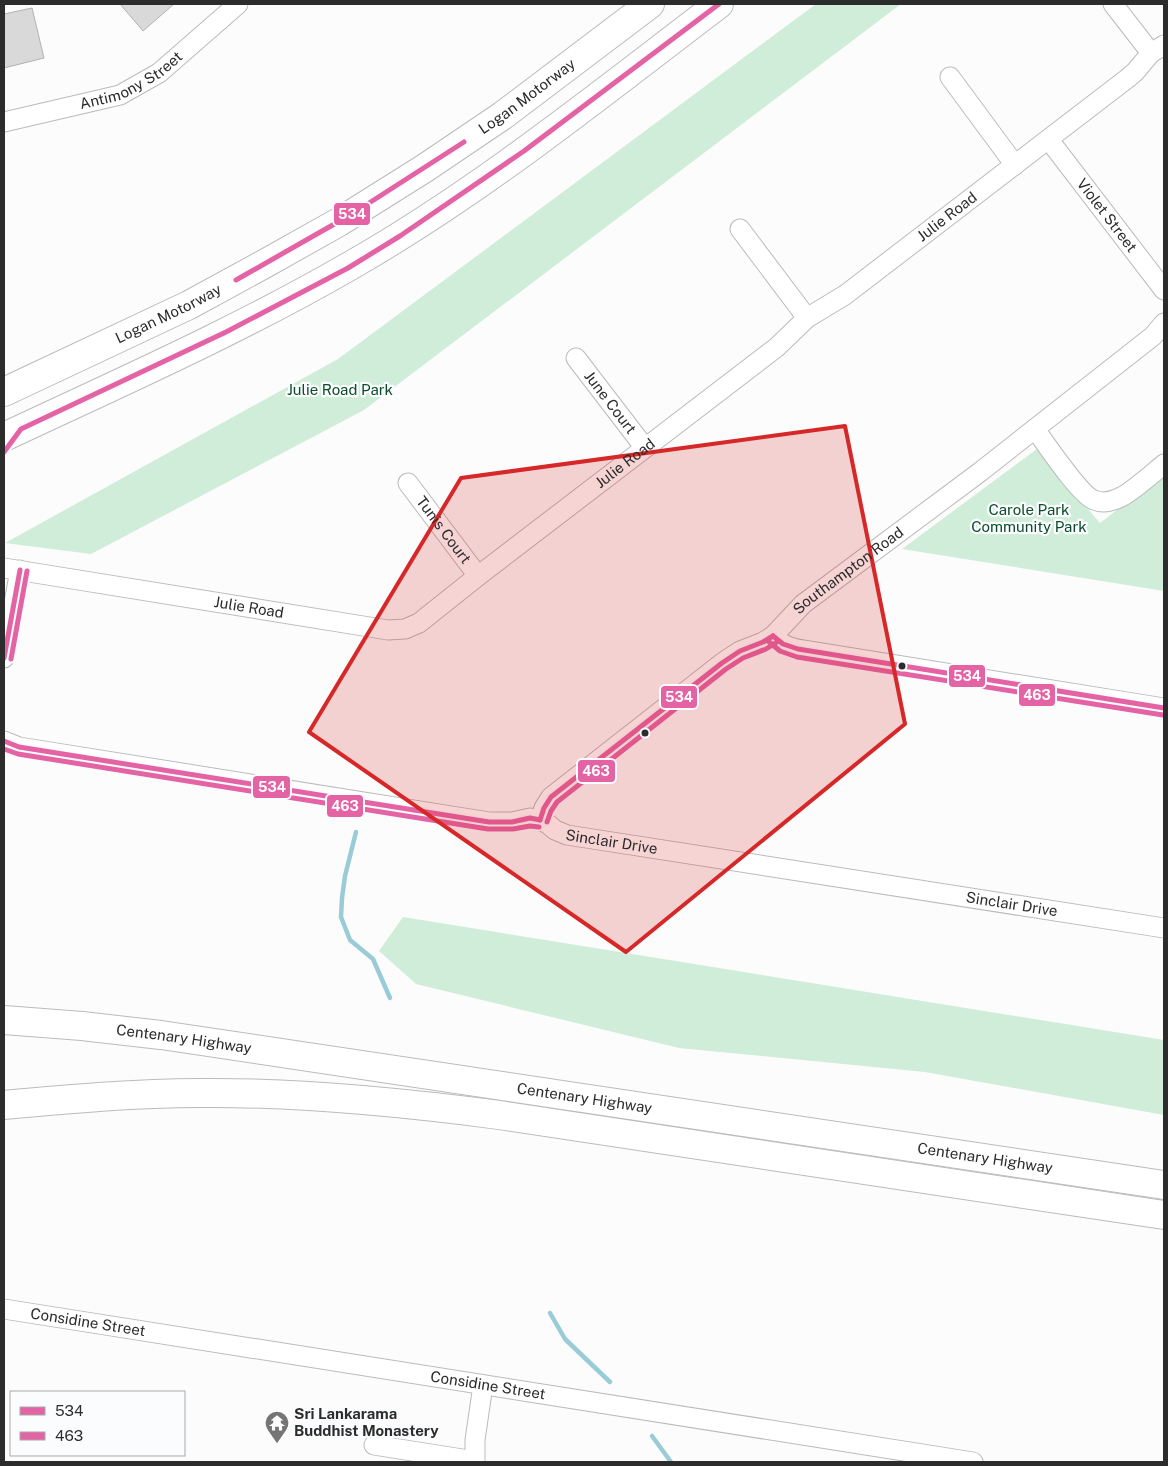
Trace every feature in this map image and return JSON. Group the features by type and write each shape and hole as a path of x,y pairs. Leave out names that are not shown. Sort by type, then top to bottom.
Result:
{"highway":[{"name":"Logan Motorway","path":"4,392 189,305 339,222 425,168 502,116 650,4"},
{"path":"4,452 12,433 226,332 348,268 378,250 524,151 719,4"},
{"name":"Centenary Highway","path":"4,1020 161,1034 1164,1185"},
{"name":"Centenary Highway","path":"4,1104 200,1092 344,1098 499,1116 1164,1215"}],"street":[{"name":"Antimony Street","path":"4,122 120,95 159,73 238,4"},
{"path":"1113,4 1158,49"},
{"name":"Julie Road","path":"12,569 388,630 405,629 419,623 777,346 807,318 845,295 1049,140 1135,72 1158,49"},
{"path":"950,77 1015,165"},
{"name":"Violet Street","path":"1049,140 1164,290"},
{"path":"740,229 807,318"},
{"name":"Southampton Road","path":"540,820 544,808 551,797 722,663 740,651 773,636 803,604 1035,429 1152,336 1164,324"},
{"name":"June Court","path":"576,358 645,448"},
{"path":"1035,429 1078,487 1089,498 1102,502 1123,496 1164,464"},
{"name":"Tunis Court","path":"408,484 478,576"},
{"path":"4,658 12,569"},
{"path":"773,636 780,643 803,650 1164,708"},
{"path":"4,741 18,747 489,822 512,822 530,818 540,820"},
{"name":"Sinclair Drive","path":"540,820 567,835 1164,928"},
{"name":"Considine Street","path":"4,1309 973,1462"},
{"path":"374,1445 417,1457 475,1461 475,1440 483,1385"}],"highlighted area":[{"path":"845,426 905,724 626,952 309,732 461,478"}],"green space":[{"name":"Julie Road Park","path":"816,4 901,4 364,410 91,554 5,543 338,359"},
{"name":"Carole Park Community Park","path":"1037,449 1100,523 1164,474 1164,591 902,549"},
{"path":"403,917 1164,1040 1164,1115 925,1072 679,1048 416,984 379,951"}],"building":[{"path":"120,4 174,4 143,31"},
{"path":"32,8 44,58 4,68 4,14"}],"waterway":[{"path":"356,832 345,876 341,917 350,940 373,959 390,998"},
{"path":"550,1313 565,1339 610,1382"},
{"path":"652,1436 671,1462"}],"transit line":[{"name":"534","path":"4,452 21,429 226,332 348,268 400,236 524,151 719,4"},
{"name":"534","path":"236,280 352,214 464,142"},
{"name":"534","path":"4,658 20,570"},
{"name":"463","path":"11,659 27,571"},
{"name":"534","path":"773,636 783,644 798,649 1164,708"},
{"name":"534","path":"540,820 544,808 551,797 722,663 740,651 773,636"},
{"name":"463","path":"768,641 780,651 797,657 1163,715"},
{"name":"463","path":"547,822 557,802 726,669 743,658 766,649 777,642"},
{"name":"534","path":"4,741 19,747 489,822 512,822 530,818 540,820"},
{"name":"463","path":"4,749 18,754 488,829 539,827"}],"place":[{"name":"Sri Lankarama Buddhist Monastery","path":"277,1444"}]}
